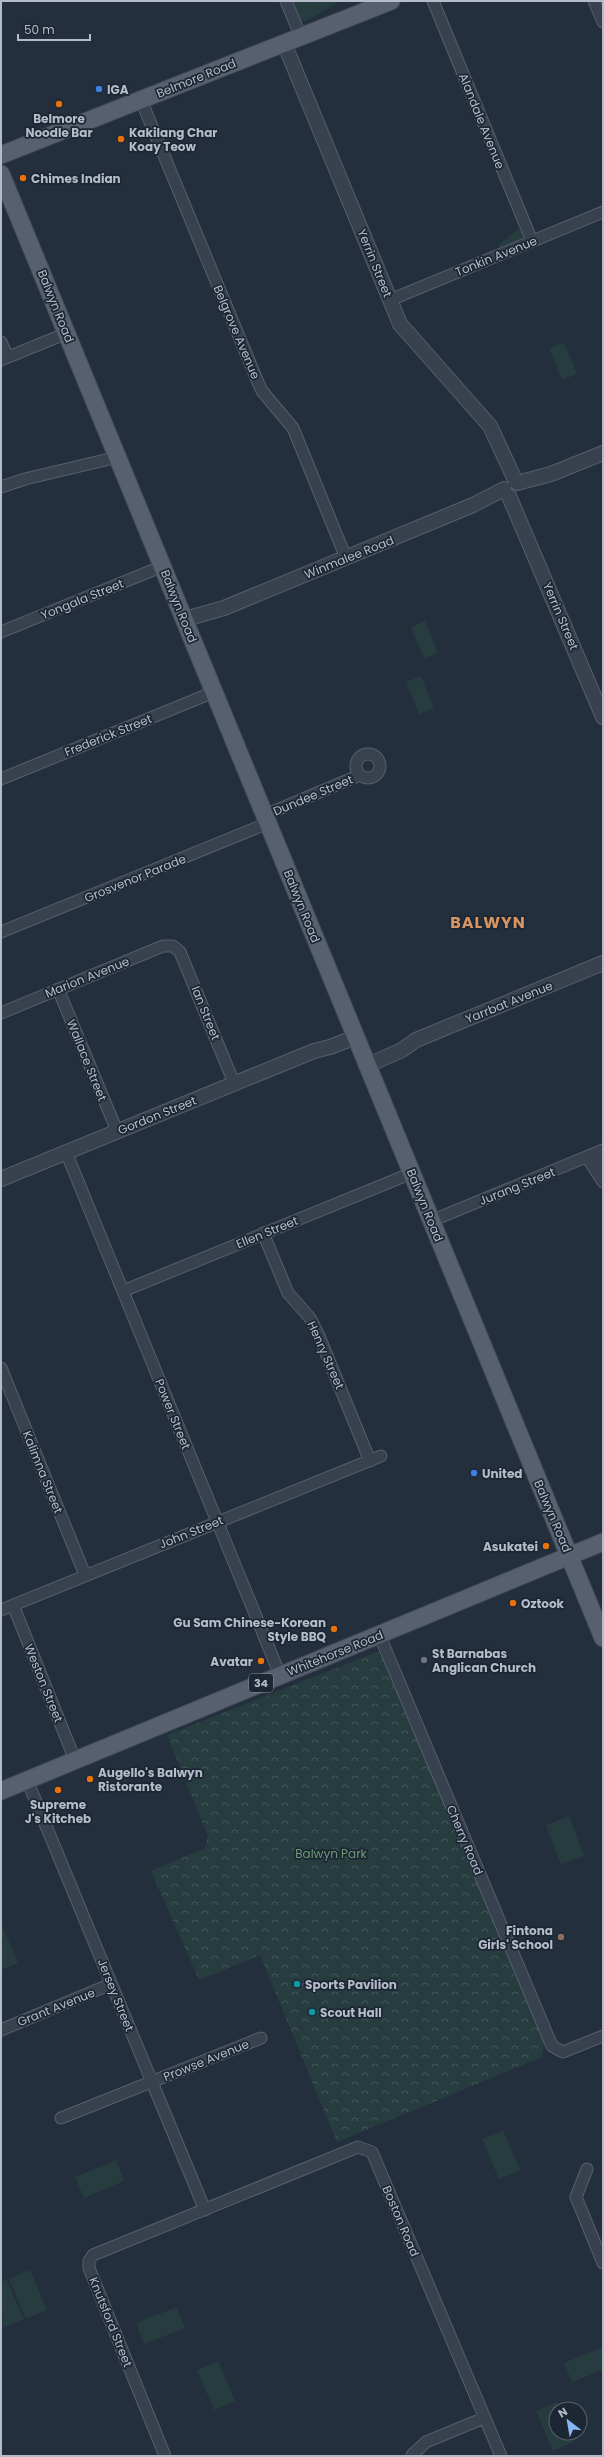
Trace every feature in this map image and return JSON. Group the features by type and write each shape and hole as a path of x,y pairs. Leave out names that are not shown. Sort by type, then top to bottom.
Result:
{"main road":[{"name":"Belmore Road","path":"1,156 391,1"},
{"name":"Balwyn Road","path":"1,174 603,1638"},
{"name":"Whitehorse Road","path":"1,1790 603,1542"}],"street":[{"path":"286,1 301,37"},
{"name":"Alandale Avenue","path":"433,1 532,241"},
{"path":"594,1 603,22"},
{"name":"Yerrin Street","path":"284,43 390,300 403,328 490,426 504,459 518,516 603,717"},
{"name":"Belgrove Avenue","path":"141,100 257,380 262,391 292,428 346,558"},
{"name":"Tonkin Avenue","path":"390,300 603,212"},
{"path":"1,342 4,359 67,333"},
{"name":"Winmalee Road","path":"186,623 603,453"},
{"path":"1,487 118,457"},
{"name":"Yongala Street","path":"1,632 162,566"},
{"name":"Frederick Street","path":"1,779 214,692"},
{"name":"Dundee Street","path":"267,819 360,775"},
{"name":"Grosvenor Parade","path":"1,932 267,819"},
{"name":"Marion Avenue","path":"1,1012 163,946 173,946"},
{"name":"Ian Street","path":"173,946 180,952 234,1083"},
{"name":"Yarrbat Avenue","path":"366,1061 400,1043 416,1040 603,963"},
{"name":"Wallace Street","path":"58,989 117,1131"},
{"name":"Gordon Street","path":"1,1179 314,1051 328,1041 355,1033"},
{"path":"601,1151 603,1169"},
{"name":"Jurang Street","path":"431,1221 601,1151"},
{"name":"Power Street","path":"66,1152 280,1675"},
{"path":"587,1157 603,1182"},
{"name":"Ellen Street","path":"123,1291 412,1173"},
{"name":"Henry Street","path":"263,1233 288,1293 310,1318 317,1330 370,1460"},
{"name":"Kalimna Street","path":"1,1368 85,1575"},
{"name":"John Street","path":"1,1610 381,1456"},
{"name":"Weston Street","path":"12,1605 75,1760"},
{"name":"Cherry Road","path":"380,1634 552,2046 563,2052 603,2036"},
{"name":"Jersey Street","path":"27,1780 205,2210"},
{"name":"Grant Avenue","path":"1,2030 111,1984"},
{"name":"Prowse Avenue","path":"61,2118 152,2083 261,2038"},
{"name":"Boston Road","path":"205,2210 358,2147 372,2152 501,2456"},
{"path":"587,2169 576,2197 603,2263"},
{"name":"Knutsford Street","path":"166,2456 89,2268 88,2261 93,2255 205,2210"},
{"path":"412,2455 426,2442 484,2418"}],"green space":[{"path":"292,1 339,1 316,16 301,22"},
{"path":"519,228 523,232 522,239 499,248 499,244"},
{"path":"564,343 577,374 562,380 549,348"},
{"path":"425,621 438,653 424,659 411,627"},
{"path":"421,676 434,708 419,714 406,682"},
{"name":"Balwyn Park","path":"382,1650 544,2043 542,2057 337,2142 260,1955 199,1980 151,1871 205,1848 208,1836 167,1735"},
{"path":"569,1816 584,1856 561,1865 546,1825"},
{"path":"1,1923 18,1963 1,1970"},
{"path":"503,2130 520,2170 499,2179 482,2139"},
{"path":"116,2160 124,2181 84,2198 75,2177"},
{"path":"30,2270 47,2310 26,2319 9,2279"},
{"path":"6,2279 24,2319 3,2328 1,2282"},
{"path":"177,2307 185,2328 144,2344 136,2323"},
{"path":"603,2347 603,2370 572,2382 564,2363"},
{"path":"218,2361 235,2401 214,2410 197,2370"},
{"path":"548,2406 548,2439 536,2411"},
{"path":"549,2441 574,2441 574,2442 553,2451"}],"tram line":[{"path":"1,1788 603,1539"}],"place":[{"name":"IGA","path":"99,89"},
{"name":"Belmore Noodle Bar","path":"59,104"},
{"name":"Kakilang Char Koay Teow","path":"121,139"},
{"name":"Chimes Indian","path":"23,178"},
{"name":"United","path":"474,1473"},
{"name":"Asukatei","path":"546,1546"},
{"name":"Oztook","path":"513,1603"},
{"name":"Gu Sam Chinese-Korean Style BBQ","path":"334,1629"},
{"name":"St Barnabas Anglican Church","path":"424,1660"},
{"name":"Avatar","path":"261,1661"},
{"name":"Augello's Balwyn Ristorante","path":"90,1779"},
{"name":"Supreme J's Kitcheb","path":"58,1790"},
{"name":"Fintona Girls' School","path":"561,1937"},
{"name":"Sports Pavilion","path":"297,1984"},
{"name":"Scout Hall","path":"312,2012"}],"district":[{"name":"BALWYN","path":"488,922"}]}
